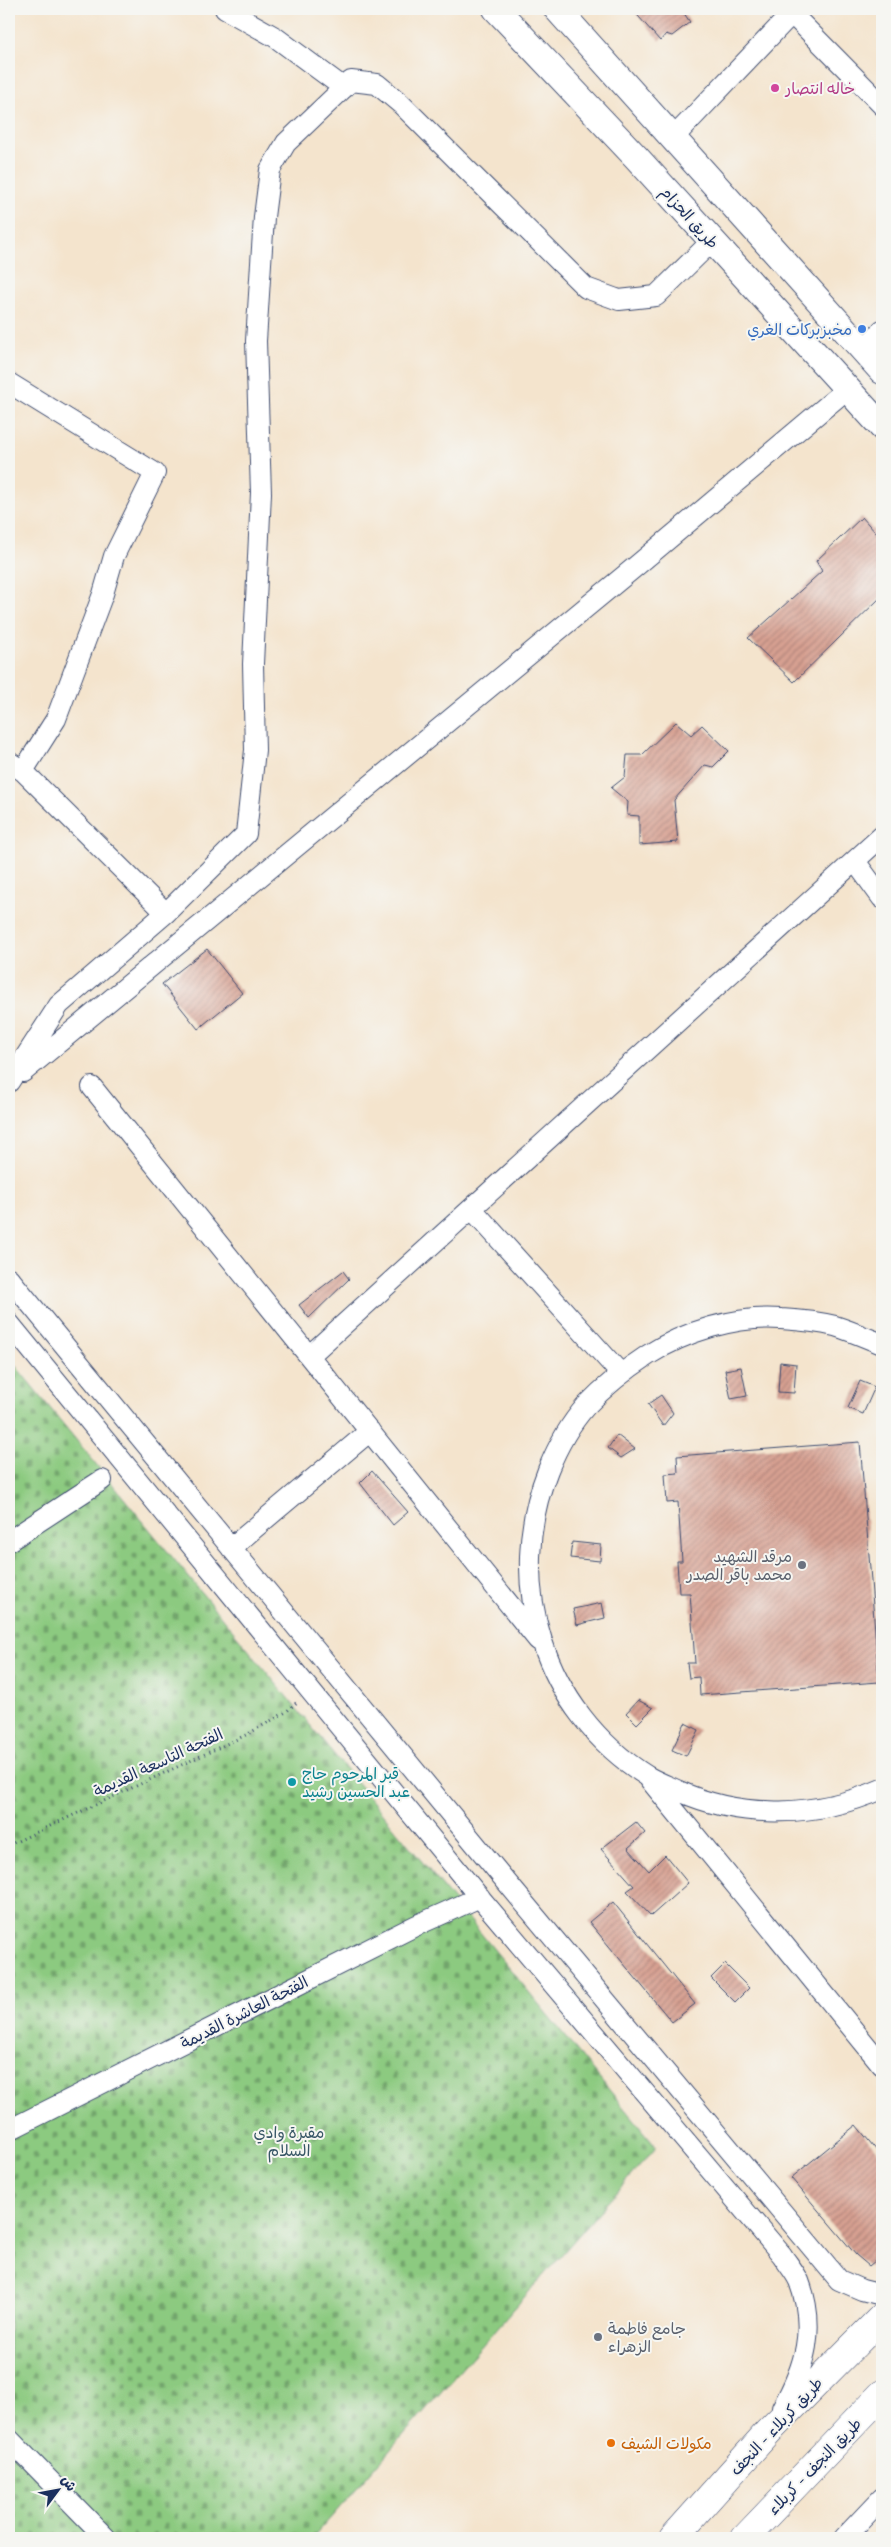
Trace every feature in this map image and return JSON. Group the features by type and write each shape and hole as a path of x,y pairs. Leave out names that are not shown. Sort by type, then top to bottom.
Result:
{"highway":[{"name":"طريق کربلاء - النجف","path":"673,2538 768,2432 882,2317"},
{"name":"طريق النجف - کربلاء","path":"745,2538 882,2394"}],"main road":[{"name":"طريق الحزام","path":"496,9 636,157 882,427"},
{"path":"564,11 670,135 882,371"},
{"path":"636,157 648,159 660,155 667,145 670,135"},
{"path":"732,264 730,251 735,240 745,233 757,232"}],"street":[{"path":"225,9 275,37 344,88"},
{"path":"670,135 792,10 882,105"},
{"path":"9,1083 59,1005 166,913 246,834 255,750 253,664 261,493 256,341 264,216 270,170 286,143 351,81 377,84 401,104 586,288 619,300 656,296 712,241"},
{"path":"863,350 882,330"},
{"path":"9,383 155,473 114,556 103,594 56,719 16,767 166,913"},
{"path":"9,1083 635,567 847,389"},
{"path":"309,1356 882,836"},
{"path":"855,861 882,898"},
{"path":"92,1086 541,1644"},
{"path":"472,1209 620,1373"},
{"path":"9,1278 458,1823 839,2280 862,2290 882,2295"},
{"path":"882,1344 835,1326 778,1318 722,1324 668,1342 620,1373 585,1408 557,1449 538,1495 529,1545 530,1595 541,1644 566,1696 602,1741 648,1777 882,2065"},
{"path":"9,1323 480,1897 782,2255 799,2280 807,2313 806,2347 798,2379 768,2432"},
{"path":"231,1548 370,1431"},
{"path":"9,1541 102,1480"},
{"path":"394,1793 411,1790 420,1777"},
{"path":"648,1777 703,1802 762,1813 823,1809 882,1789"},
{"path":"439,1847 439,1840 446,1828 458,1823"},
{"name":"الفتحة العاشرة القديمة","path":"9,2130 415,1926 480,1897"},
{"path":"9,2439 106,2538"},
{"path":"844,2538 882,2498"}],"path":[{"name":"الفتحة التاسعة القديمة","path":"9,1845 248,1734 286,1712 310,1690"}],"green space":[{"name":"مقبرة وادي السلام","path":"9,1358 656,2147 313,2538 9,2538"}],"building":[{"path":"632,9 681,9 690,22 672,36 666,34 660,41"},
{"path":"862,517 882,540 882,596 794,682 748,638 822,571 816,561"},
{"path":"676,722 691,735 702,725 729,751 713,767 705,765 674,800 678,842 639,845 639,816 627,815 628,802 611,788 625,777 627,755 642,755"},
{"path":"207,949 242,993 198,1029 162,984"},
{"path":"343,1271 349,1279 309,1318 299,1305"},
{"path":"780,1362 796,1364 794,1393 778,1392"},
{"path":"741,1367 747,1396 731,1399 725,1370"},
{"path":"860,1381 875,1387 863,1414 848,1408"},
{"path":"661,1395 673,1413 663,1426 648,1404"},
{"path":"617,1435 635,1449 621,1458 608,1448"},
{"path":"860,1442 879,1682 700,1695 699,1677 689,1678 687,1663 695,1663 690,1593 679,1593 677,1561 682,1561 678,1502 667,1503 665,1474 678,1473 677,1456"},
{"path":"372,1471 408,1512 393,1525 360,1483"},
{"path":"572,1542 601,1545 600,1561 570,1558"},
{"path":"602,1603 605,1618 577,1625 573,1609"},
{"path":"638,1700 653,1708 637,1724 626,1713"},
{"path":"685,1723 699,1730 686,1756 672,1750"},
{"path":"636,1822 645,1833 628,1848 649,1871 665,1855 688,1883 651,1916 627,1891 634,1886 601,1849"},
{"path":"613,1902 695,2004 672,2022 589,1922"},
{"path":"725,1964 749,1988 735,2002 711,1978"},
{"path":"856,2125 882,2157 882,2255 869,2266 856,2255 791,2178"}],"place":[{"name":"خاله انتصار","path":"775,88"},
{"name":"مخبزبركات الغري","path":"862,329"},
{"name":"مرقد الشهيد محمد باقر الصدر","path":"802,1565"},
{"name":"قبر المرحوم حاج عبد الحسين رشيد","path":"292,1782"},
{"name":"جامع فاطمة الزهراء","path":"598,2337"},
{"name":"مكولات الشيف","path":"611,2443"}]}
